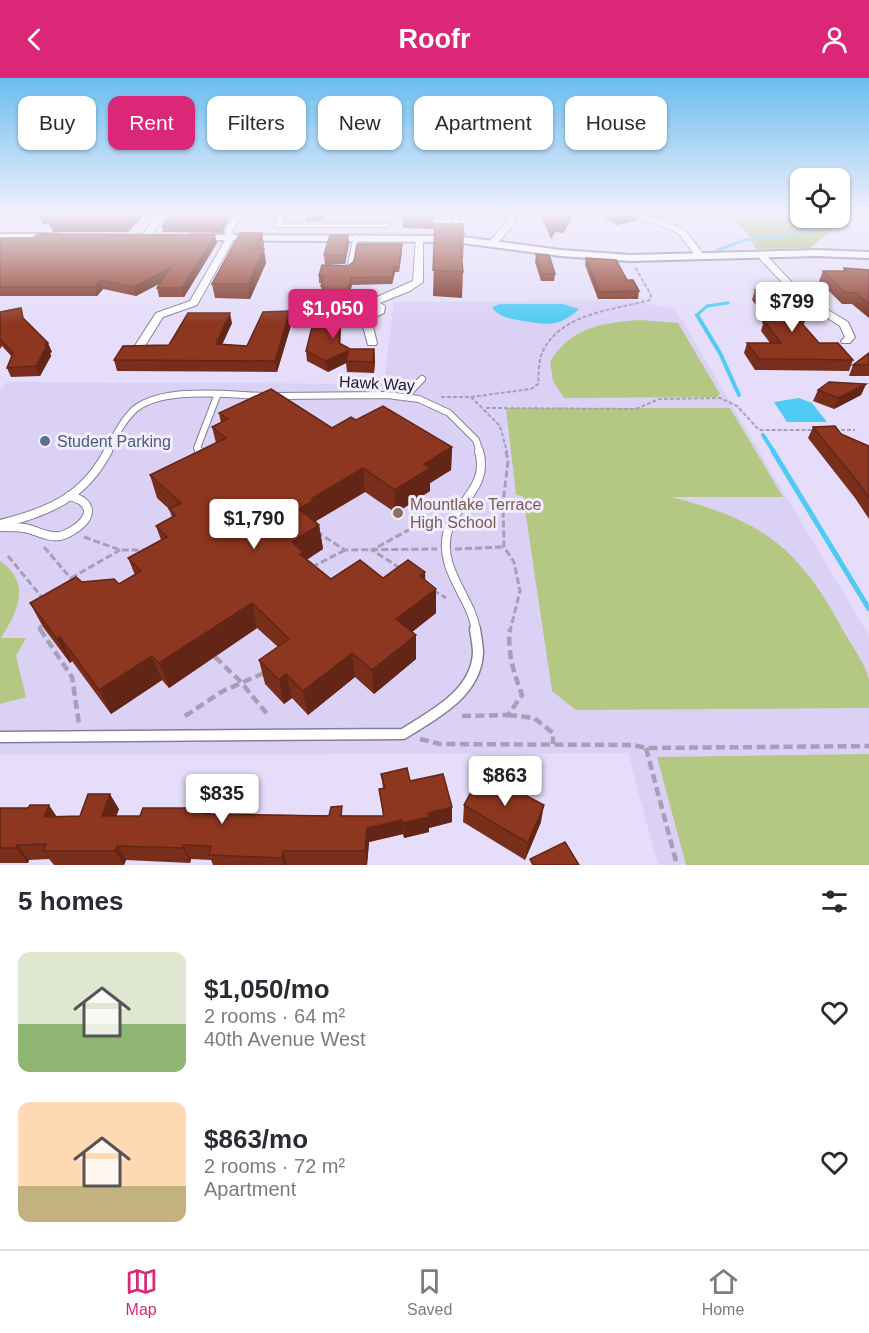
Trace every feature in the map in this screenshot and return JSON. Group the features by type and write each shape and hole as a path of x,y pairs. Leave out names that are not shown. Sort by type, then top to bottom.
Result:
{"street":[{"path":"139,347 159,315 194,303 224,250"},
{"path":"373,303 381,298 410,289 418,282 418,250"},
{"path":"539,250 630,258 760,254 869,255"},
{"path":"695,250 700,256"},
{"path":"760,254 802,298 844,324 850,332 850,337 846,341"},
{"path":"373,303 380,306 381,310 376,314 365,317 354,315 350,309 359,304 373,303"},
{"path":"365,317 372,343"}],"lane":[{"path":"336,269 350,266 353,250"},
{"path":"406,396 422,379"},
{"path":"206,459 197,448 217,396"},
{"name":"Hawk Way","path":"0,526 38,513 80,490 94,474 130,412 147,402 168,397 406,396 419,399 449,413 476,440 482,460 477,486 455,517 447,533 446,549 449,567 475,626 478,654 472,675 450,705 404,734"},
{"path":"0,526 25,528 46,536 72,532 85,520 88,508 82,501 69,496"},
{"path":"0,737 404,734"}],"path":[{"path":"419,399 484,397 496,392 531,389 538,384 542,353 551,338 584,316 650,300 651,295 630,258"},
{"path":"471,397 500,426 508,462 503,503 504,547 514,562 520,582 509,650 514,674 522,694 508,715"},
{"path":"484,408 636,409 659,399 720,398 737,406 759,430 821,430"},
{"path":"832,430 855,430"},
{"path":"372,550 436,515"},
{"path":"312,533 320,534 345,550"},
{"path":"84,537 120,550 153,550"},
{"path":"44,547 76,585"},
{"path":"305,567 314,567 345,550 504,547"},
{"path":"71,578 120,550"},
{"path":"372,550 409,574"},
{"path":"8,556 49,607"},
{"path":"427,586 446,598"},
{"path":"47,620 39,628 72,677 79,724"},
{"path":"214,657 240,681 268,715"},
{"path":"185,716 216,693 240,681 273,670"},
{"path":"462,716 508,715 534,718 553,733 553,745"},
{"path":"404,734 440,744 646,748 869,746"},
{"path":"646,748 677,865"}],"shaded area":[{"name":"Mountlake Terrace High School","path":"630,300 675,309 869,636 869,865 658,865 628,753 0,755 0,390 7,382 384,384 394,302"}],"green space":[{"path":"640,320 678,323 720,394 717,397 564,398 553,381 550,362 567,341 577,334 601,325"},
{"path":"506,408 730,408 783,497 671,497 730,516 754,528 794,558 828,603 862,662 869,680 869,708 576,710 552,691 523,496 516,495"},
{"path":"0,561 10,570 19,588 17,608 1,638 26,638 16,656 26,697 0,704"},
{"path":"869,754 869,865 686,865 657,757"}],"water":[{"path":"500,304 563,304 579,309 564,320 542,324 503,316 492,307"},
{"path":"799,398 812,403 827,422 787,422 774,402"}],"building":[{"path":"0,250 206,250 182,288 157,288 170,268 134,287 101,280 94,287 0,287"},
{"path":"231,250 264,250 248,284 212,284"},
{"path":"326,250 345,250 344,255 324,255"},
{"path":"356,250 401,250 399,266 394,266 392,277 351,278 348,290 324,291 324,286 321,286 324,276 319,276 322,265 348,266 354,261"},
{"path":"434,250 461,250 463,272 433,270"},
{"path":"536,254 549,255 555,274 542,274"},
{"path":"586,258 616,260 627,280 633,280 639,291 599,292"},
{"path":"844,268 869,270 869,304 856,293 846,293 823,271 846,271"},
{"path":"755,290 787,290 803,308 796,308 806,319 798,319 819,343 838,343 853,360 759,359 747,343 781,343 764,321 772,321 764,310 771,310"},
{"path":"21,308 23,318 48,343 45,344 47,346 36,366 7,368 13,353 0,339 0,312"},
{"path":"290,311 275,361 114,360 123,346 169,345 188,313 230,313 216,344 247,346 263,312"},
{"path":"316,311 340,312 339,343 350,349 374,349 373,362 346,361 348,351 326,361 306,351"},
{"path":"869,353 869,365 853,365"},
{"path":"829,382 866,384 838,398 818,390"},
{"path":"271,389 332,428 351,417 356,420 383,406 452,447 424,464 430,468 395,490 363,468 311,499 314,500 299,509 319,525 292,542 303,552 300,554 331,579 360,560 383,578 408,560 425,572 420,576 436,589 396,619 416,635 372,670 352,653 303,691 286,674 279,680 259,660 289,639 252,603 159,663 152,656 99,690 60,637 57,639 30,603 76,577 82,582 114,579 119,584 141,571 128,558 167,537 156,526 176,515 169,509 181,503 150,475 226,438 212,427 228,419 219,413"},
{"path":"835,426 841,434 869,446 869,498 813,427"},
{"path":"407,768 410,781 443,774 452,807 428,813 429,817 367,828 365,851 283,851 282,858 209,855 211,846 183,845 183,848 117,846 115,851 43,851 46,844 0,848 0,808 49,805 44,817 80,816 88,794 110,794 102,816 140,816 143,808 188,808 189,805 208,805 206,814 329,816 331,807 342,806 341,816 384,816 379,789 385,788 381,774"},
{"path":"482,772 544,805 528,843 464,805"},
{"path":"565,842 579,865 533,865 530,859"}],"waterway":[{"path":"697,315 707,306 728,303"},
{"path":"697,315 720,353 739,395"},
{"path":"763,435 774,452"},
{"path":"773,451 869,609"}],"place":[{"name":"Student Parking","path":"45,441"},
{"name":"Mountlake Terrace High School","path":"398,513"}]}
